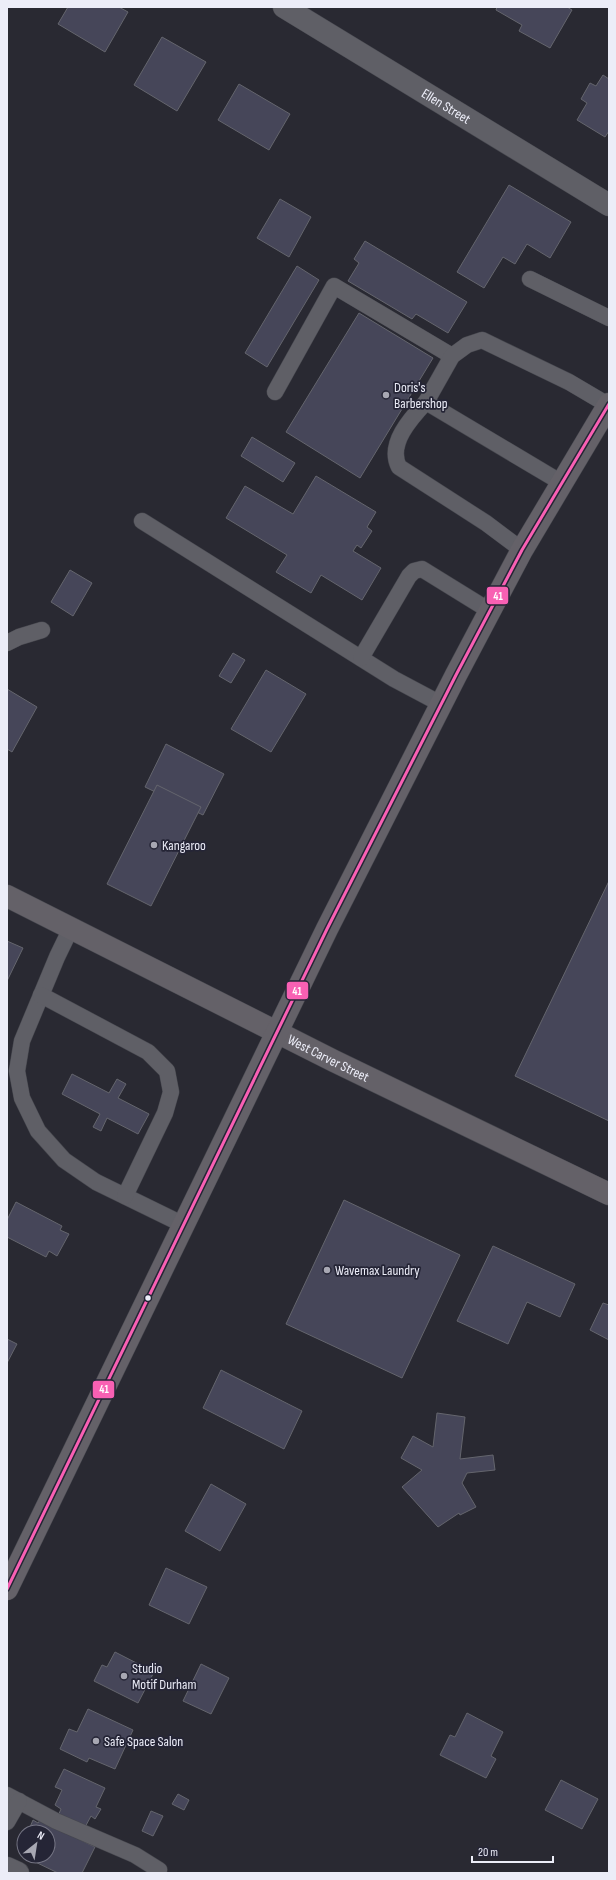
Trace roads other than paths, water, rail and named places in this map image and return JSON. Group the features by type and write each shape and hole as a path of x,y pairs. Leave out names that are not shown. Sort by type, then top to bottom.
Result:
{"main road":[{"path":"7,1589 327,929 441,704 522,550 609,404"},
{"name":"West Carver Street","path":"7,896 278,1032 609,1194"}],"street":[{"name":"Ellen Street","path":"284,7 609,205"},
{"path":"7,1868 18,1873"}],"lane":[{"path":"530,279 609,318"},
{"path":"274,392 334,286 452,356"},
{"path":"522,550 486,523 399,467 395,452 402,432 426,402 452,356 467,345 482,340 569,382 609,404"},
{"path":"426,402 562,483"},
{"path":"142,521 394,679 441,704"},
{"path":"361,658 409,576 414,571 422,569 490,611"},
{"path":"7,643 19,636 42,630"},
{"path":"71,928 57,957 22,1041 17,1071 22,1098 38,1131 64,1160 96,1182 184,1225"},
{"path":"41,995 148,1052 167,1071 171,1092 165,1113 125,1196"},
{"path":"7,1822 13,1798 56,1821 135,1855 159,1870 158,1873"}],"place":[{"name":"Doris's Barbershop","path":"386,395"},
{"name":"Kangaroo","path":"154,845"},
{"name":"Wavemax Laundry","path":"327,1270"},
{"name":"Studio Motif Durham","path":"124,1676"},
{"name":"Safe Space Salon","path":"96,1741"}]}
